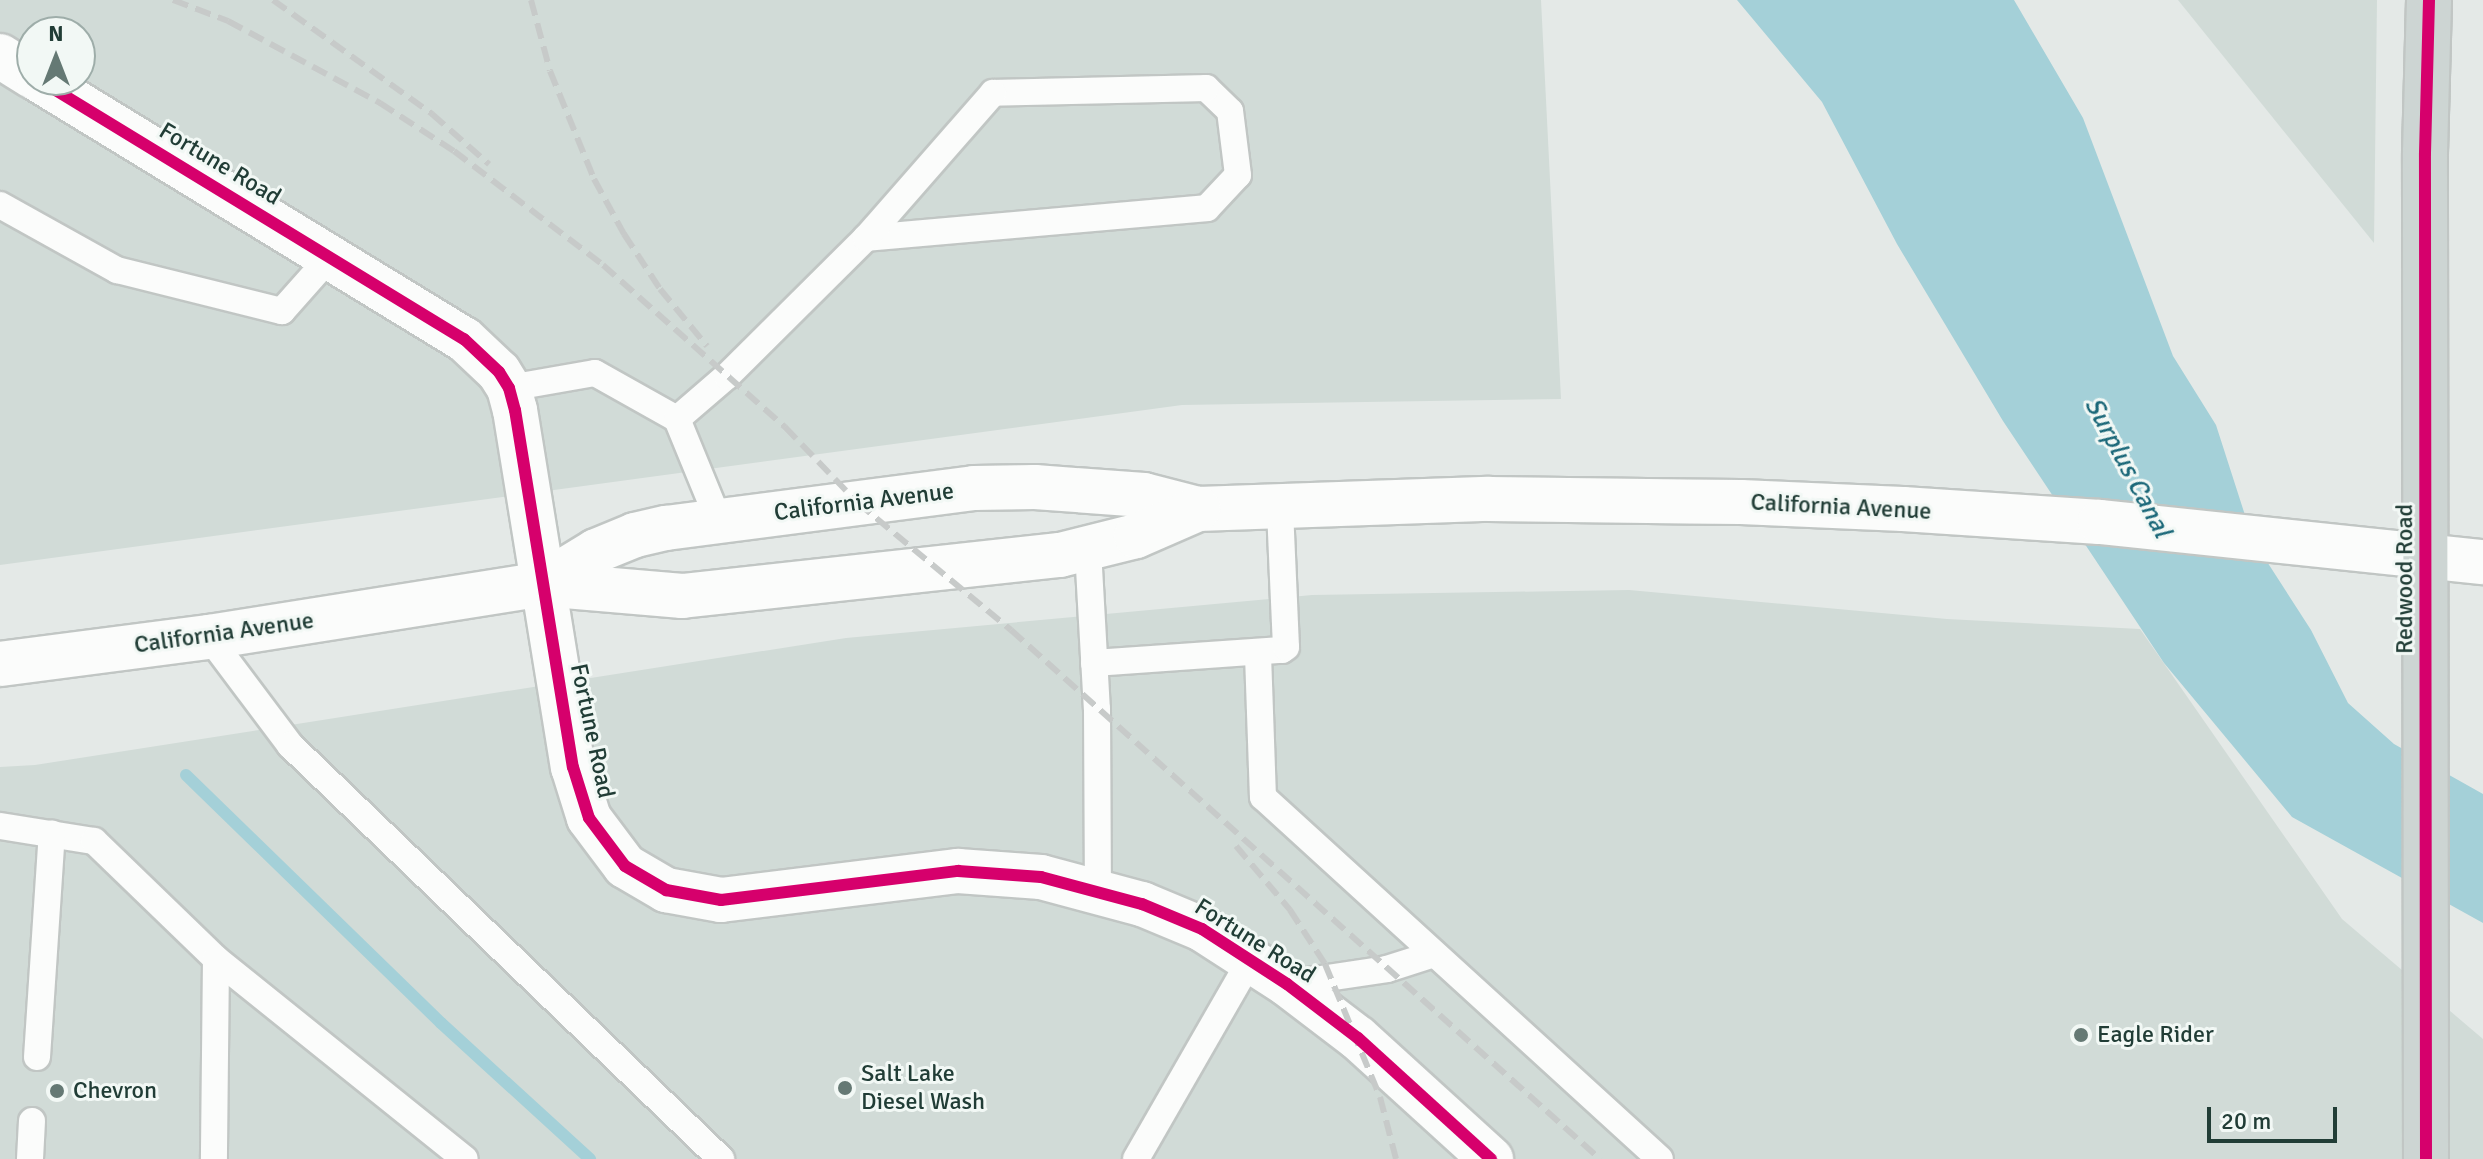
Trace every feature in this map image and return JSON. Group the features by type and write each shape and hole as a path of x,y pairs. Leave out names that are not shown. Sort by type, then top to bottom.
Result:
{"main road":[{"name":"Redwood Road","path":"2426,1159 2425,153 2429,0"},
{"name":"Fortune Road","path":"65,96 464,339 499,372 509,388 565,727 579,792 604,842 625,866 645,881 693,897 721,900 958,871 1041,877 1142,904 1202,929 1287,984 1358,1038 1491,1159"},
{"name":"California Avenue","path":"542,584 596,551 635,535 718,519 974,488 1035,487 1129,493 1198,509 1489,499 1726,502 1903,509 2037,517 2301,541 2483,562"},
{"name":"California Avenue","path":"0,664 209,637 542,584 682,596 1088,550 1136,536 1198,509"}],"lane":[{"path":"677,419 727,376 866,238 993,93 1206,88 1230,111 1238,175 1207,208 866,238"},
{"path":"0,205 117,270 282,311 330,257"},
{"path":"509,388 595,373 677,419 718,519"},
{"path":"1094,663 1258,655 1277,653 1286,647 1280,508"},
{"path":"1088,550 1097,709 1098,891"},
{"path":"209,637 290,745 721,1159"},
{"path":"1258,655 1263,797 1660,1159"},
{"path":"0,826 94,841 216,959 465,1159"},
{"path":"37,1057 52,834"},
{"path":"1287,984 1387,969 1434,954"},
{"path":"214,1159 216,959"},
{"path":"1136,1159 1251,959"},
{"path":"30,1159 32,1121"}],"shaded area":[{"path":"0,0 1541,0 1561,399 1182,405 0,565"},
{"path":"2178,0 2377,0 2374,243"},
{"path":"1629,590 1947,619 2140,629 2342,919 2483,1039 2483,1159 0,1159 0,767 35,765 846,638 1312,595"}],"water":[{"name":"Surplus Canal","path":"1737,0 2014,0 2083,118 2173,356 2216,425 2253,540 2311,630 2348,703 2394,744 2483,794 2483,923 2292,817 2164,663 2003,421 1897,244 1822,102"}],"waterway":[{"path":"186,775 441,1023 590,1159"}],"railway":[{"path":"173,0 228,21 380,103 454,151 603,265 785,427 858,503 1011,630 1600,1159"},
{"path":"273,0 432,114 489,164"},
{"path":"531,0 550,71 594,179 624,234 660,289 707,346"},
{"path":"1236,846 1290,910 1325,964 1380,1097 1396,1159"}],"cycle path":[{"path":"2426,1159 2425,153 2429,0"},
{"path":"65,96 464,339 499,372 509,388 515,410 573,767 589,818 625,866 666,890 721,900 958,871 1041,877 1142,904 1202,929 1287,984 1358,1038 1491,1159"}],"place":[{"name":"Eagle Rider","path":"2081,1035"},
{"name":"Salt Lake Diesel Wash","path":"845,1088"},
{"name":"Chevron","path":"57,1091"}]}
